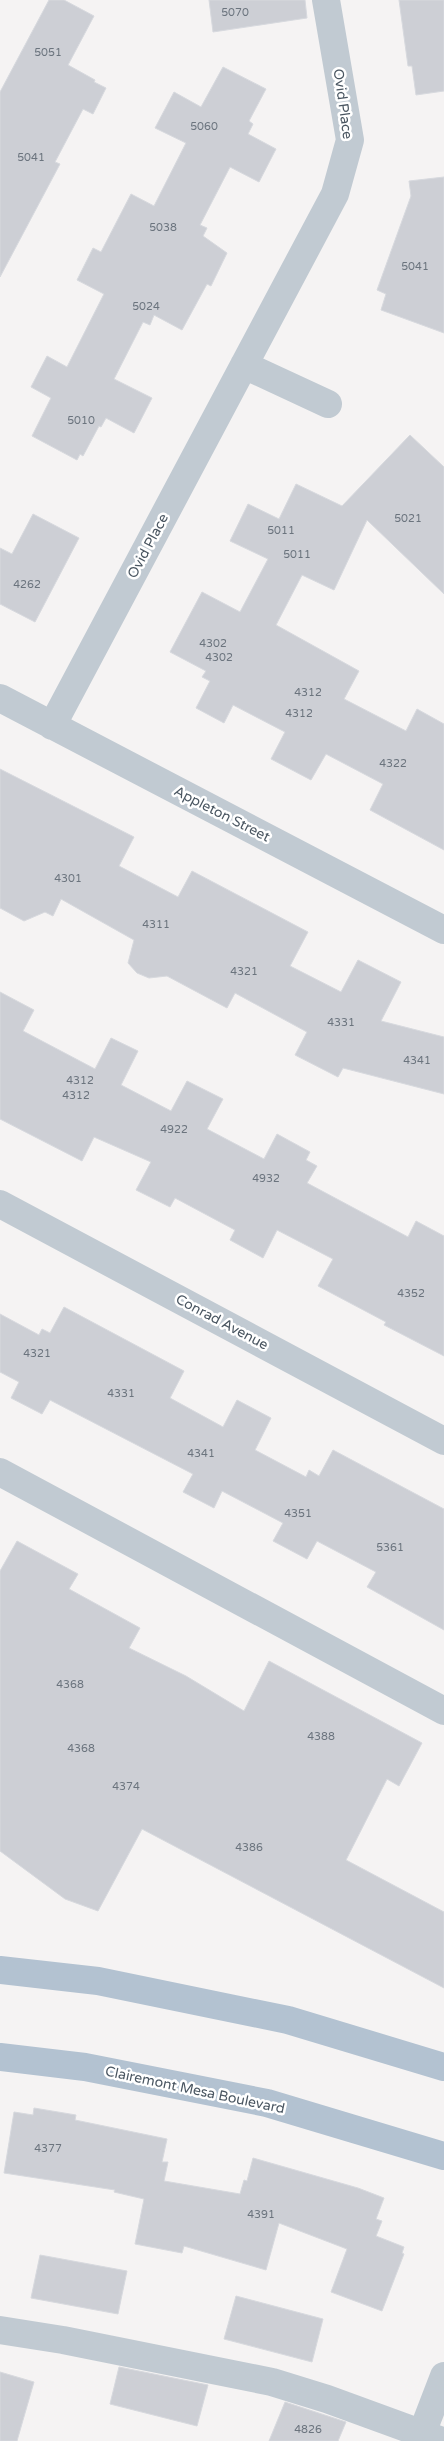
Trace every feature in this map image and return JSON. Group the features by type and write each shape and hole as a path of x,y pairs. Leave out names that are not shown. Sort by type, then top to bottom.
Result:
{"main road":[{"path":"0,1970 98,1981 288,2020 444,2067"},
{"name":"Clairemont Mesa Boulevard","path":"0,2057 85,2067 267,2103 444,2156"}],"street":[{"name":"Ovid Place","path":"52,726 335,194 350,140 326,0"},
{"path":"244,365 328,404"},
{"name":"Appleton Street","path":"0,698 444,930"},
{"name":"Conrad Avenue","path":"0,1204 444,1440"},
{"path":"0,1472 444,1711"},
{"path":"0,2330 63,2340 272,2382 428,2438 444,2376"}],"building":[{"path":"49,0 64,0 94,16 68,65 106,88 93,114 83,109 55,162 60,164 0,277 0,92"},
{"path":"209,0 305,0 307,18 213,32"},
{"path":"399,0 444,0 444,91 416,95 412,66 408,66"},
{"path":"223,67 266,89 249,121 253,124 248,134 276,149 259,182 230,167 200,225 207,228 203,236 227,253 211,286 207,284 182,330 154,315 150,325 143,322 114,379 152,398 134,433 106,418 101,427 99,426 83,456 80,454 77,460 32,436 51,398 31,387 47,356 67,367 104,294 77,280 93,248 101,252 131,194 154,206 186,143 155,128 174,92 201,107"},
{"path":"444,177 444,333 381,310 386,294 377,290 411,196 409,181"},
{"path":"410,435 444,467 444,594 367,520 334,590 302,575 276,625 359,671 344,699 406,731 417,709 444,724 444,850 370,810 383,784 326,754 311,780 271,759 285,732 233,705 224,723 196,708 210,681 202,677 206,671 170,652 202,592 240,612 268,559 230,541 248,504 279,519 296,484 342,506"},
{"path":"33,514 79,538 35,622 0,604 0,548 12,554"},
{"path":"0,769 134,837 119,866 178,897 192,871 308,932 290,966 341,992 358,960 401,982 381,1021 444,1037 444,1094 343,1068 338,1077 295,1055 307,1032 235,993 227,1008 167,976 149,978 137,973 128,963 134,940 61,899 53,916 45,912 24,921 0,908"},
{"path":"0,992 34,1010 23,1031 95,1069 111,1038 138,1051 121,1085 171,1111 187,1081 223,1099 207,1129 264,1159 277,1134 310,1152 306,1160 317,1166 307,1183 408,1237 416,1221 444,1236 444,1356 384,1325 386,1322 318,1286 333,1259 277,1230 263,1258 230,1240 235,1230 175,1198 170,1207 136,1190 151,1162 94,1137 82,1161 0,1119"},
{"path":"64,1307 184,1371 170,1398 223,1427 237,1400 271,1418 255,1450 306,1477 309,1470 319,1476 333,1450 444,1509 444,1630 367,1587 376,1572 317,1541 307,1559 273,1541 283,1523 222,1491 214,1508 183,1492 193,1474 50,1400 42,1414 11,1398 19,1382 0,1372 0,1314 39,1335 42,1329 50,1333"},
{"path":"17,1541 78,1574 69,1589 140,1628 129,1648 186,1676 244,1711 269,1661 422,1743 399,1786 387,1779 346,1860 444,1912 444,1988 142,1829 98,1911 65,1899 0,1851 0,1571"},
{"path":"34,2108 76,2115 75,2120 167,2139 162,2162 168,2162 164,2181 240,2194 244,2180 247,2181 253,2158 358,2188 384,2198 376,2219 382,2221 376,2236 404,2247 402,2253 404,2254 382,2311 331,2292 347,2249 279,2223 266,2270 184,2246 182,2253 135,2244 144,2199 114,2192 115,2190 4,2173 14,2112 33,2115"},
{"path":"40,2255 127,2271 118,2314 31,2298"},
{"path":"236,2296 323,2319 312,2362 224,2339"},
{"path":"119,2367 208,2385 197,2426 110,2404"},
{"path":"0,2372 34,2382 17,2441 0,2441"},
{"path":"285,2402 346,2422 338,2441 269,2441"}]}
